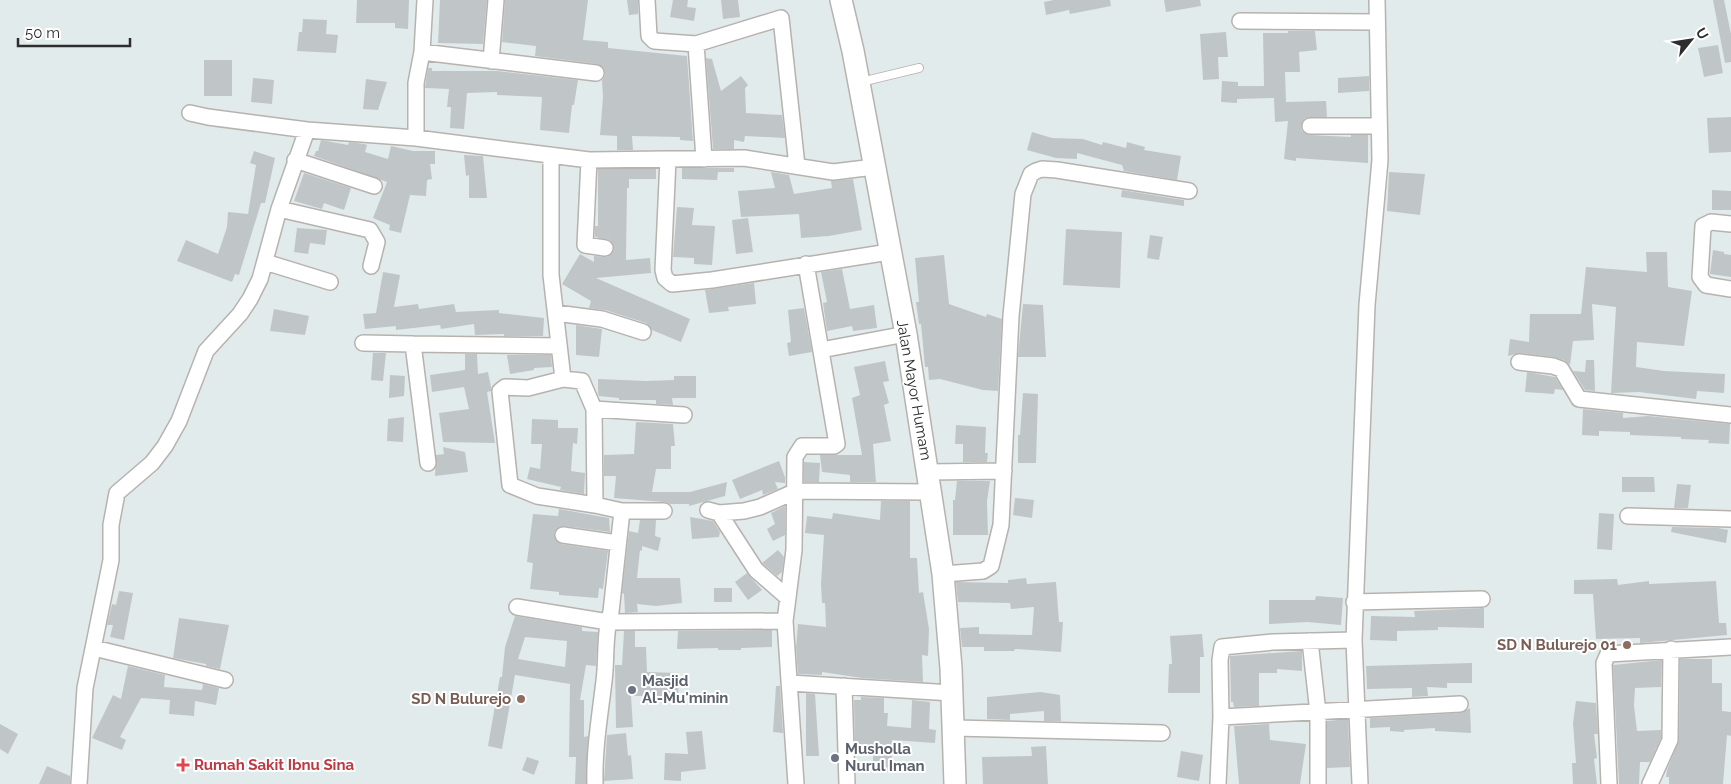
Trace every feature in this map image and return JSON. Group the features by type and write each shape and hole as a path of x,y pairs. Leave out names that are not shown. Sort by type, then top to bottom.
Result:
{"main road":[{"name":"Jalan Mayor Humam","path":"842,0 906,334 930,482 943,574 952,693 955,784"}],"street":[{"path":"416,138 416,83 422,52 426,0"},
{"path":"491,61 496,0"},
{"path":"647,0 649,36 651,39 696,44 781,18 797,166"},
{"path":"1360,784 1356,709 1354,602 1367,306 1380,160 1377,0"},
{"path":"1240,21 1377,22"},
{"path":"696,44 704,159"},
{"path":"422,52 596,73"},
{"path":"190,113 307,130 416,138 589,160 744,158 833,172 874,167"},
{"path":"1310,126 1380,126"},
{"path":"79,784 85,688 111,560 112,512 117,493 152,462 165,446 179,421 206,351 225,328 240,314 260,279 279,209 307,130"},
{"path":"551,155 551,275 563,379"},
{"path":"668,159 663,270 669,282 678,284 712,280 889,252"},
{"path":"295,160 374,186"},
{"path":"589,160 584,245 605,248"},
{"path":"943,574 983,571 991,566 1001,525 1011,316 1019,218 1023,194 1031,174 1042,169 1057,170 1189,191"},
{"path":"279,209 370,230 378,242 371,266"},
{"path":"1731,224 1711,222 1703,226 1700,277 1706,285 1731,288"},
{"path":"265,262 330,282"},
{"path":"796,784 785,621 794,550 795,457 799,448 834,446 837,444 806,264"},
{"path":"556,313 602,319 643,332"},
{"path":"821,350 906,334"},
{"path":"363,343 559,346"},
{"path":"413,344 428,463"},
{"path":"1520,362 1553,366 1561,369 1568,376 1573,392 1580,399 1731,415"},
{"path":"596,505 594,409 582,381 563,379 528,388 505,387 500,391 510,485 537,496 622,511 664,511"},
{"path":"594,409 684,415"},
{"path":"788,598 756,570 714,512 760,507 796,491 930,482 1004,471"},
{"path":"595,784 594,759 622,511"},
{"path":"1628,516 1731,518"},
{"path":"563,534 618,543"},
{"path":"1354,602 1482,599"},
{"path":"517,607 608,622 785,621"},
{"path":"1218,784 1221,717 1220,660 1222,647 1354,640"},
{"path":"1310,641 1318,713 1318,784"},
{"path":"1609,784 1605,657 1615,652 1731,647"},
{"path":"94,648 225,680"},
{"path":"1650,784 1670,740 1671,649"},
{"path":"790,683 952,693"},
{"path":"844,686 847,784"},
{"path":"1221,717 1460,704"},
{"path":"954,728 1162,734"}],"lane":[{"path":"859,82 919,68"}],"building":[{"path":"357,0 409,0 408,29 395,28 395,23 356,23"},
{"path":"440,0 487,0 483,44 438,43"},
{"path":"505,0 588,0 583,40 608,42 608,48 687,56 693,141 680,140 680,137 632,136 633,150 617,150 617,136 600,135 604,69 597,64 535,56 536,46 502,42"},
{"path":"627,0 638,0 638,14 629,15"},
{"path":"673,0 688,0 687,7 696,8 694,21 670,17"},
{"path":"721,0 738,0 740,17 723,19"},
{"path":"1054,0 1110,0 1111,6 1070,14 1069,10 1046,15 1044,2"},
{"path":"1164,0 1200,0 1201,6 1166,12"},
{"path":"1713,0 1724,0 1731,34 1731,62 1725,63"},
{"path":"303,19 327,20 326,34 338,35 336,53 297,51 299,32 302,32"},
{"path":"1288,31 1315,31 1317,50 1299,52 1300,72 1285,72 1286,102 1326,101 1327,117 1305,118 1301,126 1302,131 1310,135 1351,137 1351,135 1368,135 1368,163 1296,158 1296,161 1284,159 1288,121 1275,122 1274,98 1237,99 1237,103 1221,102 1222,81 1238,82 1238,86 1264,86 1263,33 1288,33"},
{"path":"1226,32 1228,57 1218,57 1219,79 1203,80 1200,34"},
{"path":"1718,45 1723,73 1704,77 1698,48"},
{"path":"706,58 712,59 721,91 741,76 748,85 745,88 746,113 782,115 785,138 745,136 744,142 734,140 734,149 713,149"},
{"path":"204,60 232,60 232,96 204,96"},
{"path":"428,68 432,68 432,71 497,71 578,80 574,105 572,105 569,133 540,130 542,97 497,95 497,92 467,93 464,129 450,128 451,107 447,107 449,89 425,88"},
{"path":"1369,76 1369,91 1338,93 1338,78"},
{"path":"253,78 274,80 272,104 251,102"},
{"path":"366,79 387,82 378,110 363,109"},
{"path":"1731,117 1731,152 1709,153 1707,118"},
{"path":"1032,132 1052,138 1083,139 1102,145 1103,142 1126,148 1127,142 1145,147 1144,150 1181,156 1177,180 1124,171 1122,165 1077,153 1077,159 1056,158 1027,150"},
{"path":"321,140 348,145 349,142 364,144 367,145 365,152 388,159 391,146 413,151 435,151 435,164 430,164 432,179 427,180 426,196 410,195 401,233 389,230 390,225 373,218 387,182 314,156 316,151 318,151"},
{"path":"254,151 275,158 265,203 261,203 239,275 235,274 232,282 177,261 186,240 218,254 227,227 228,212 248,214 256,165 250,163"},
{"path":"464,155 483,156 487,198 469,198 469,175 466,176"},
{"path":"682,168 734,168 734,172 718,172 717,180 682,179"},
{"path":"598,169 656,169 656,179 629,179 629,188 627,188 626,260 650,258 651,273 596,278 690,319 681,342 652,330 646,323 605,310 589,308 591,301 562,284 580,254 594,262 594,256 608,257 614,250 610,240 595,237 595,226 598,226"},
{"path":"771,172 789,175 794,194 832,188 831,181 853,179 862,230 829,236 801,238 799,214 741,217 738,191 775,188"},
{"path":"1389,172 1425,174 1420,215 1387,211"},
{"path":"304,173 351,188 344,210 324,203 322,209 294,201"},
{"path":"1122,190 1184,200 1184,206 1121,197"},
{"path":"1712,190 1731,191 1731,210 1712,210"},
{"path":"677,207 694,208 692,225 715,226 712,265 694,264 694,258 673,257"},
{"path":"748,218 753,252 736,254 732,220"},
{"path":"297,228 327,230 325,245 310,243 308,254 294,252"},
{"path":"1066,229 1122,232 1120,288 1063,285"},
{"path":"1150,235 1163,237 1159,260 1147,258"},
{"path":"1713,250 1731,255 1731,277 1710,274"},
{"path":"1646,252 1667,252 1668,287 1692,291 1684,346 1637,342 1636,367 1664,371 1725,374 1724,393 1697,391 1696,399 1639,392 1611,393 1616,307 1592,304 1594,340 1573,341 1570,365 1564,360 1554,357 1520,353 1508,356 1510,339 1529,342 1530,314 1581,314 1586,267 1647,272"},
{"path":"944,255 949,304 986,317 987,314 1002,319 998,391 983,390 940,379 929,380 928,367 925,367 921,324 919,324 916,302 919,302 915,258"},
{"path":"842,269 850,309 874,305 877,328 853,331 852,326 827,331 823,303 827,302 821,272"},
{"path":"383,272 400,275 394,307 418,304 419,309 454,304 456,312 499,310 499,313 544,318 543,336 475,335 474,324 441,329 440,325 396,330 396,326 365,329 363,314 376,313"},
{"path":"754,283 756,304 728,307 729,311 709,313 705,290"},
{"path":"1023,304 1043,305 1046,357 1018,357"},
{"path":"804,308 812,352 789,356 787,343 791,342 788,310"},
{"path":"274,309 309,316 305,335 270,331"},
{"path":"576,325 602,329 599,357 576,355"},
{"path":"373,353 386,353 383,381 371,380"},
{"path":"465,354 477,354 478,374 488,372 491,391 487,392 495,443 443,442 439,413 469,409 464,387 432,392 430,375 465,370"},
{"path":"507,355 551,355 552,367 534,368 534,370 510,374"},
{"path":"1586,360 1594,360 1595,391 1585,390 1573,371 1585,372"},
{"path":"885,361 889,381 883,382 889,403 884,405 891,441 873,444 876,482 850,482 850,475 822,472 820,455 862,455 852,398 860,395 854,367"},
{"path":"1527,372 1555,377 1563,390 1555,389 1554,394 1525,392"},
{"path":"390,375 405,376 404,396 389,398"},
{"path":"674,376 696,376 696,398 672,398 673,405 656,404 656,400 619,400 619,398 599,396 598,393 598,379 674,380"},
{"path":"1023,393 1038,394 1036,463 1018,463 1018,435 1020,435"},
{"path":"1583,409 1623,413 1623,418 1648,416 1730,424 1729,444 1708,443 1709,440 1681,439 1681,437 1630,435 1630,432 1599,431 1599,436 1582,435"},
{"path":"404,417 403,442 387,441 388,419"},
{"path":"532,419 558,420 558,428 578,428 577,444 573,443 571,471 585,473 584,494 560,490 561,487 527,479 530,467 540,469 542,444 531,444"},
{"path":"636,422 673,424 675,446 671,446 671,469 656,469 652,492 690,492 727,482 725,496 689,506 689,504 670,504 614,498 616,476 604,476 604,455 634,454"},
{"path":"956,425 986,427 985,453 988,453 987,462 963,462 963,444 955,444"},
{"path":"443,447 465,452 468,472 435,476 436,455 444,454"},
{"path":"779,461 785,477 785,483 775,482 778,489 763,495 762,490 740,499 732,480"},
{"path":"804,462 820,463 819,482 804,482"},
{"path":"1622,477 1654,477 1655,492 1622,492"},
{"path":"957,481 990,481 987,501 988,535 953,535 953,500 955,500"},
{"path":"1677,484 1691,485 1688,508 1674,508"},
{"path":"1015,498 1034,500 1032,518 1013,515"},
{"path":"881,501 910,501 910,558 917,558 919,593 923,592 929,629 928,656 922,655 923,682 862,678 822,672 822,675 798,674 796,648 798,624 826,627 825,603 822,603 821,584 824,535 805,533 807,516 832,519 833,513 880,520"},
{"path":"785,506 785,535 773,541 767,529 775,524 771,513"},
{"path":"559,509 609,518 610,532 564,526 559,527 554,533 555,539 561,544 608,551 603,589 599,588 598,598 559,595 559,592 530,589 533,563 527,562 533,514 558,516"},
{"path":"1599,513 1614,514 1612,550 1597,549"},
{"path":"690,517 713,521 720,532 719,537 692,539"},
{"path":"640,520 656,520 655,536 661,538 658,551 642,546 637,578 680,578 682,603 656,606 637,604 638,612 625,613 624,594 622,593 629,531 638,533"},
{"path":"1672,527 1728,530 1726,543 1671,532"},
{"path":"778,550 784,557 782,572 777,576 762,563"},
{"path":"747,573 762,590 748,600 735,582"},
{"path":"1026,578 1027,584 1056,582 1059,622 1063,622 1061,652 1015,649 1014,651 984,651 984,647 962,647 960,628 979,627 979,634 1032,635 1034,607 1011,609 1010,603 958,602 956,582 1008,583 1008,580"},
{"path":"1617,579 1618,585 1649,581 1649,584 1716,581 1719,623 1726,623 1727,635 1640,643 1640,638 1596,639 1593,594 1574,594 1574,580"},
{"path":"714,588 732,588 732,602 714,602"},
{"path":"119,591 133,593 124,640 110,637 113,625 107,625 112,604 116,605"},
{"path":"1316,596 1343,598 1341,625 1307,622 1269,624 1269,600 1315,600"},
{"path":"1484,608 1484,628 1438,627 1438,630 1397,631 1397,641 1370,640 1371,616 1415,617 1414,611"},
{"path":"515,616 582,627 582,631 598,632 596,666 586,665 580,700 584,700 584,737 588,736 586,784 575,784 576,757 569,757 570,684 515,675 502,749 488,746 500,677 502,677 505,647","holes":["525,637 567,641 565,667 518,659"]},
{"path":"179,618 229,625 220,669 206,666 206,664 173,658"},
{"path":"772,630 772,647 741,648 741,650 718,650 718,648 677,649 678,631"},
{"path":"624,631 635,631 635,647 646,647 647,672 679,673 678,698 631,696 633,727 616,728 615,665 622,665"},
{"path":"1202,634 1204,657 1200,657 1200,693 1168,693 1169,664 1172,664 1170,636"},
{"path":"1302,651 1302,671 1277,669 1277,673 1259,673 1259,706 1234,707 1233,702 1231,702 1230,656"},
{"path":"1680,659 1712,659 1712,683 1722,683 1722,711 1731,712 1731,736 1727,735 1723,784 1669,784 1669,777 1666,777 1679,740"},
{"path":"1662,660 1661,687 1635,688 1634,706 1637,731 1661,730 1661,738 1650,762 1640,762 1639,784 1619,784 1613,665"},
{"path":"1472,663 1472,683 1447,683 1447,688 1427,687 1428,696 1412,697 1412,688 1367,689 1366,666"},
{"path":"128,666 165,675 164,687 202,690 203,684 219,688 216,705 195,701 194,716 169,714 170,700 141,698 120,737 126,740 122,750 92,738 113,695 121,699"},
{"path":"776,686 780,686 783,733 773,732"},
{"path":"1041,692 1060,695 1061,721 1044,721 1044,711 1010,714 1010,720 987,719 987,697"},
{"path":"806,693 815,694 819,756 806,756"},
{"path":"861,697 884,698 884,713 888,713 887,726 911,728 912,700 930,702 929,729 936,730 935,743 892,740 891,772 873,771 873,749 855,749 854,700 861,700"},
{"path":"1576,701 1596,703 1598,734 1594,734 1597,758 1594,759 1597,784 1573,784 1572,763 1576,763 1573,723"},
{"path":"1470,708 1471,733 1435,731 1435,728 1404,730 1404,732 1390,731 1390,727 1370,728 1370,718 1461,713"},
{"path":"1348,719 1350,767 1327,768 1327,721"},
{"path":"0,724 18,734 8,754 0,749"},
{"path":"1269,724 1270,740 1306,744 1300,784 1239,784 1234,726"},
{"path":"702,731 706,769 681,772 681,781 664,780 665,753 688,754 686,732"},
{"path":"626,733 628,756 631,755 633,779 604,781 607,735"},
{"path":"1046,746 1048,784 983,784 982,757 1032,756 1031,747"},
{"path":"1181,751 1203,755 1199,781 1177,777"},
{"path":"527,757 539,761 534,775 522,770"},
{"path":"47,766 70,776 70,784 39,784"}],"place":[{"name":"SD N Bulurejo 01","path":"1627,645"},
{"name":"Masjid Al-Mu'minin","path":"632,690"},
{"name":"SD N Bulurejo","path":"521,699"},
{"name":"Musholla Nurul Iman","path":"835,758"},
{"name":"Rumah Sakit Ibnu Sina","path":"183,765"}]}
